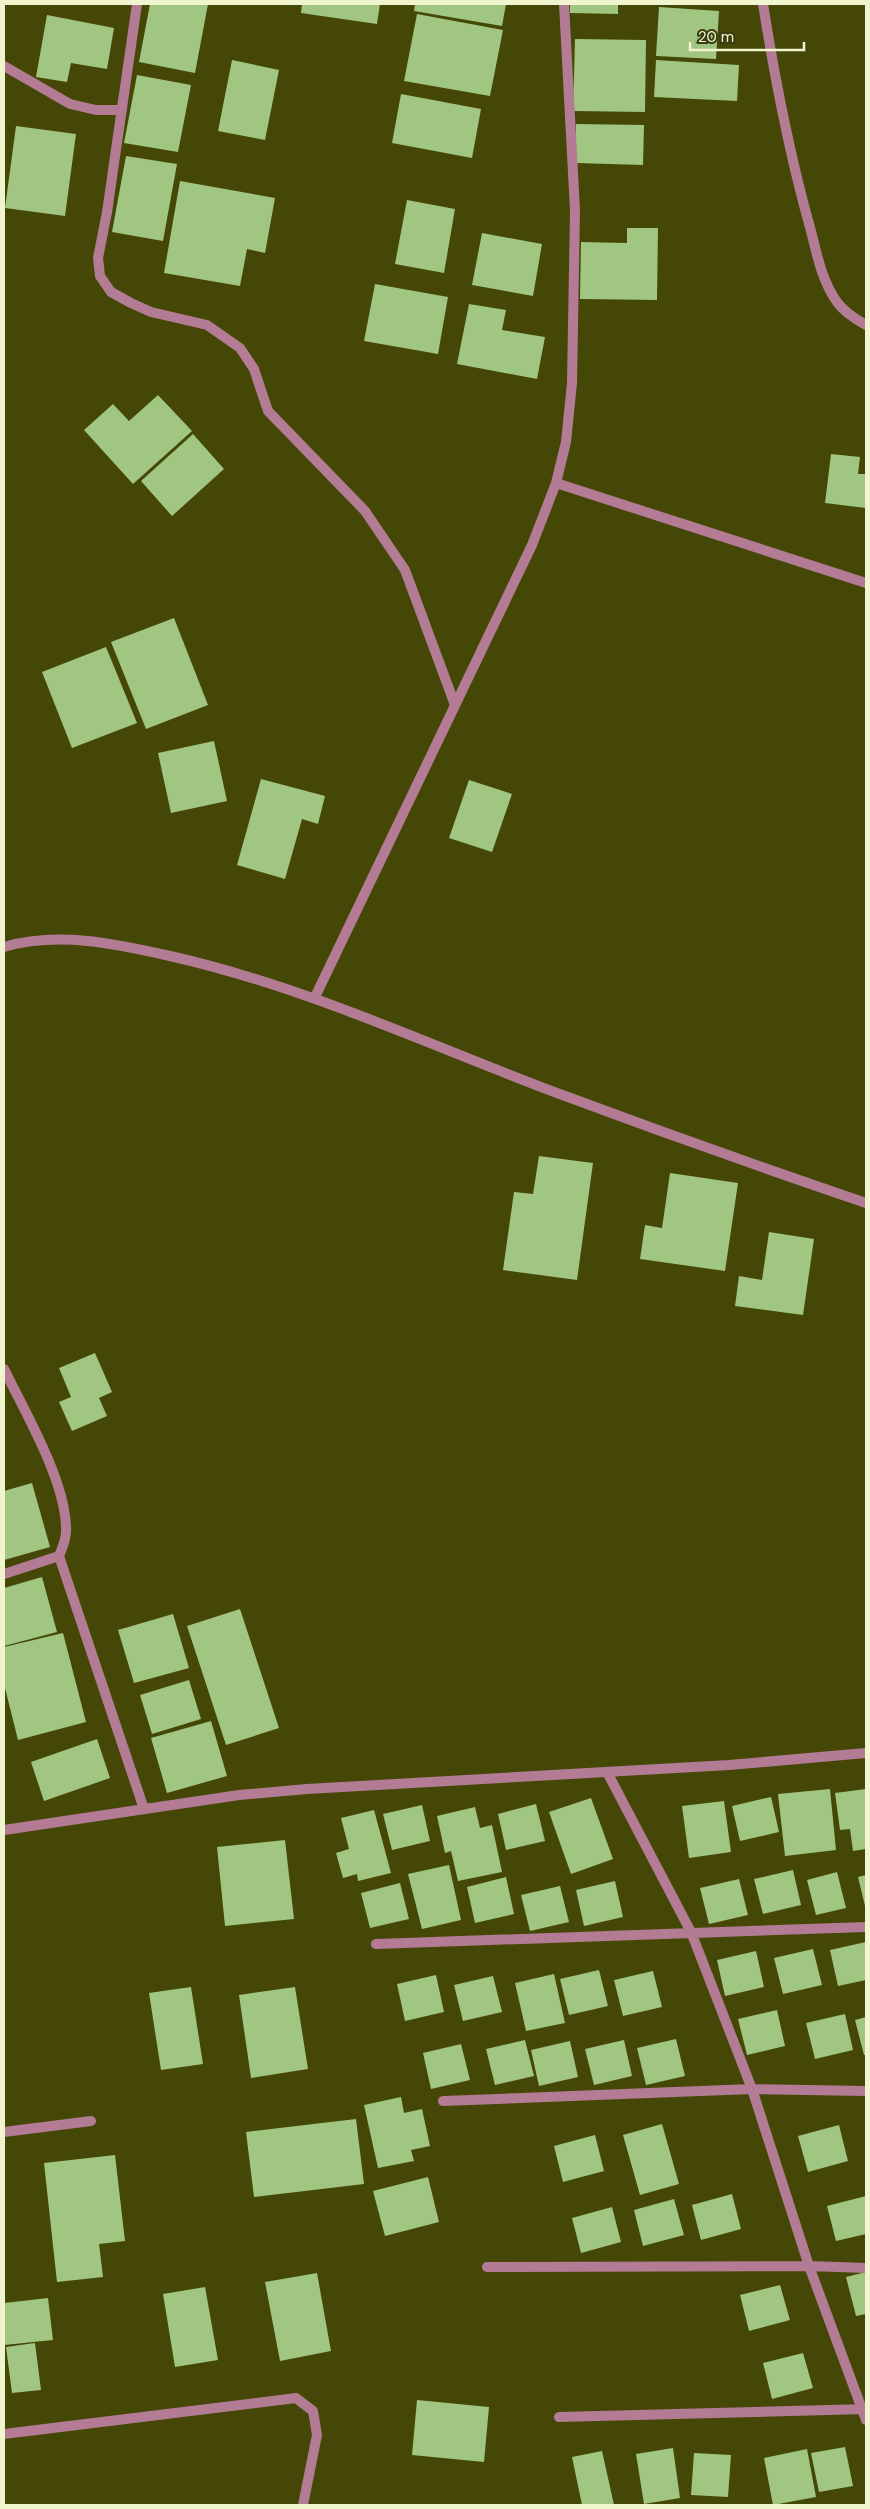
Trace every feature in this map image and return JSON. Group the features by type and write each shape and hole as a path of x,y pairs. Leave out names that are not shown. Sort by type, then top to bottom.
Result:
{"street":[{"path":"137,4 98,258 100,276 111,292 131,303 151,312 207,325 240,348 254,369 268,411 365,511 405,570 455,706"},
{"path":"315,997 532,545 556,483 566,442 572,383 575,210 564,4"},
{"path":"763,4 772,62 804,209 824,278 837,302 853,318 866,325"},
{"path":"4,66 70,104 96,110 122,110"},
{"path":"556,483 866,583"},
{"path":"4,947 45,940 112,942 221,967 315,997 556,1093 866,1203"},
{"path":"4,1369 43,1446 60,1496 66,1526 65,1543 59,1556 144,1809"},
{"path":"4,1574 59,1556"},
{"path":"4,1830 239,1795 307,1789 729,1765 866,1753"},
{"path":"607,1772 691,1932 752,2089 809,2266 864,2409 866,2420"},
{"path":"376,1944 866,1927"},
{"path":"443,2101 752,2089 866,2092"},
{"path":"4,2132 91,2121"},
{"path":"487,2266 809,2266 866,2268"},
{"path":"4,2434 296,2398 313,2411 317,2435 303,2505"},
{"path":"559,2417 864,2409"}],"building":[{"path":"150,4 208,4 195,73 139,62"},
{"path":"302,4 380,4 377,24 301,13"},
{"path":"415,4 506,4 502,26 414,11"},
{"path":"570,4 618,4 618,14 570,13"},
{"path":"659,7 719,11 716,59 656,56"},
{"path":"417,14 503,30 490,96 404,81"},
{"path":"47,15 114,28 107,69 71,63 67,82 36,77"},
{"path":"575,39 646,40 645,112 573,111"},
{"path":"232,60 279,70 265,140 218,131"},
{"path":"656,60 739,65 737,101 654,97"},
{"path":"137,75 191,85 178,152 124,143"},
{"path":"401,94 481,109 472,158 392,143"},
{"path":"576,124 644,125 643,165 576,163"},
{"path":"16,126 76,134 65,216 5,208"},
{"path":"126,156 177,164 163,241 112,232"},
{"path":"180,181 275,198 265,253 247,249 240,286 164,273"},
{"path":"407,200 455,209 444,273 395,264"},
{"path":"627,228 658,228 657,300 580,299 581,242 627,243"},
{"path":"482,233 542,244 533,296 472,285"},
{"path":"375,284 448,297 438,354 364,341"},
{"path":"469,304 506,310 502,330 545,337 537,379 457,364"},
{"path":"158,395 192,431 133,484 84,430 113,404 129,421"},
{"path":"193,434 224,469 172,516 141,481"},
{"path":"831,454 860,457 858,474 866,474 866,508 825,503"},
{"path":"174,618 208,705 146,729 111,642"},
{"path":"106,647 137,723 72,748 42,672"},
{"path":"214,741 227,801 171,813 158,753"},
{"path":"261,779 325,796 318,824 302,819 285,879 237,865"},
{"path":"469,780 512,794 492,852 449,838"},
{"path":"539,1156 593,1163 577,1280 503,1270 514,1192 533,1194"},
{"path":"670,1173 738,1183 725,1271 640,1259 645,1225 662,1228"},
{"path":"769,1232 814,1239 803,1315 735,1306 739,1276 762,1280"},
{"path":"95,1353 112,1392 99,1398 107,1416 72,1431 59,1402 71,1397 59,1368"},
{"path":"32,1483 50,1547 4,1560 4,1491"},
{"path":"42,1577 57,1632 4,1646 4,1588"},
{"path":"240,1609 279,1728 226,1745 187,1626"},
{"path":"173,1614 189,1668 134,1683 118,1630"},
{"path":"63,1633 86,1722 18,1740 4,1684 4,1647"},
{"path":"189,1680 201,1719 152,1734 140,1695"},
{"path":"211,1721 227,1776 167,1793 151,1738"},
{"path":"97,1739 110,1778 44,1801 31,1762"},
{"path":"830,1789 836,1850 785,1856 778,1794"},
{"path":"866,1789 866,1849 853,1851 850,1829 840,1830 835,1793"},
{"path":"771,1797 779,1832 740,1841 732,1806"},
{"path":"591,1798 613,1859 571,1874 549,1812"},
{"path":"724,1801 731,1852 689,1858 682,1806"},
{"path":"536,1804 545,1841 506,1850 498,1814"},
{"path":"422,1805 430,1841 392,1850 383,1814"},
{"path":"475,1807 480,1828 492,1825 502,1872 458,1881 451,1851 445,1853 437,1816"},
{"path":"374,1810 391,1873 358,1881 357,1874 343,1878 336,1853 349,1849 341,1818"},
{"path":"285,1840 294,1919 225,1926 217,1847"},
{"path":"449,1865 461,1920 422,1929 408,1874"},
{"path":"793,1870 801,1905 763,1914 754,1879"},
{"path":"837,1872 846,1908 816,1915 807,1880"},
{"path":"866,1875 866,1910 858,1877"},
{"path":"506,1877 514,1914 475,1923 467,1887"},
{"path":"739,1879 748,1915 709,1924 700,1888"},
{"path":"615,1881 623,1917 584,1926 576,1890"},
{"path":"400,1883 409,1919 370,1928 361,1893"},
{"path":"560,1886 569,1922 530,1931 521,1895"},
{"path":"866,1942 866,1980 838,1986 830,1950"},
{"path":"813,1949 822,1985 783,1994 774,1958"},
{"path":"756,1951 764,1987 725,1996 717,1960"},
{"path":"599,1970 608,2006 569,2015 560,1979"},
{"path":"653,1971 662,2007 623,2016 614,1980"},
{"path":"554,1974 565,2023 526,2031 515,1983"},
{"path":"436,1975 444,2012 405,2021 397,1984"},
{"path":"493,1976 502,2012 463,2021 454,1985"},
{"path":"191,1987 203,2064 161,2070 149,1993"},
{"path":"295,1987 308,2069 251,2078 239,1995"},
{"path":"777,2010 785,2046 747,2055 738,2019"},
{"path":"845,2014 853,2050 815,2059 806,2023"},
{"path":"866,2017 866,2055 864,2055 855,2020"},
{"path":"676,2039 685,2076 646,2085 637,2048"},
{"path":"525,2040 534,2076 495,2085 486,2049"},
{"path":"624,2040 632,2076 594,2085 585,2049"},
{"path":"570,2041 578,2077 539,2086 531,2050"},
{"path":"461,2044 470,2080 431,2089 423,2053"},
{"path":"401,2097 404,2113 422,2109 430,2146 411,2150 414,2161 378,2168 364,2105"},
{"path":"356,2119 364,2184 254,2197 246,2132"},
{"path":"662,2124 679,2184 640,2195 623,2135"},
{"path":"839,2125 848,2161 808,2172 798,2136"},
{"path":"595,2135 604,2171 563,2182 554,2146"},
{"path":"115,2155 125,2241 99,2244 103,2277 57,2282 44,2163"},
{"path":"428,2177 439,2222 385,2236 373,2191"},
{"path":"732,2194 741,2229 701,2240 692,2205"},
{"path":"866,2196 866,2234 836,2241 827,2206"},
{"path":"674,2199 684,2235 643,2246 634,2210"},
{"path":"612,2207 621,2242 581,2253 572,2218"},
{"path":"866,2272 866,2314 856,2316 846,2277"},
{"path":"317,2273 331,2351 280,2361 265,2282"},
{"path":"780,2285 790,2320 749,2331 740,2295"},
{"path":"205,2287 218,2360 175,2367 163,2294"},
{"path":"48,2298 53,2340 4,2345 4,2303"},
{"path":"35,2343 41,2390 12,2393 6,2347"},
{"path":"803,2353 813,2388 772,2399 763,2363"},
{"path":"417,2400 489,2407 484,2462 412,2455"},
{"path":"845,2447 853,2486 819,2492 811,2453"},
{"path":"673,2448 680,2498 644,2504 636,2454"},
{"path":"807,2449 816,2497 773,2505 764,2458"},
{"path":"602,2451 614,2505 582,2505 572,2457"},
{"path":"694,2453 731,2455 728,2497 691,2495"}]}
